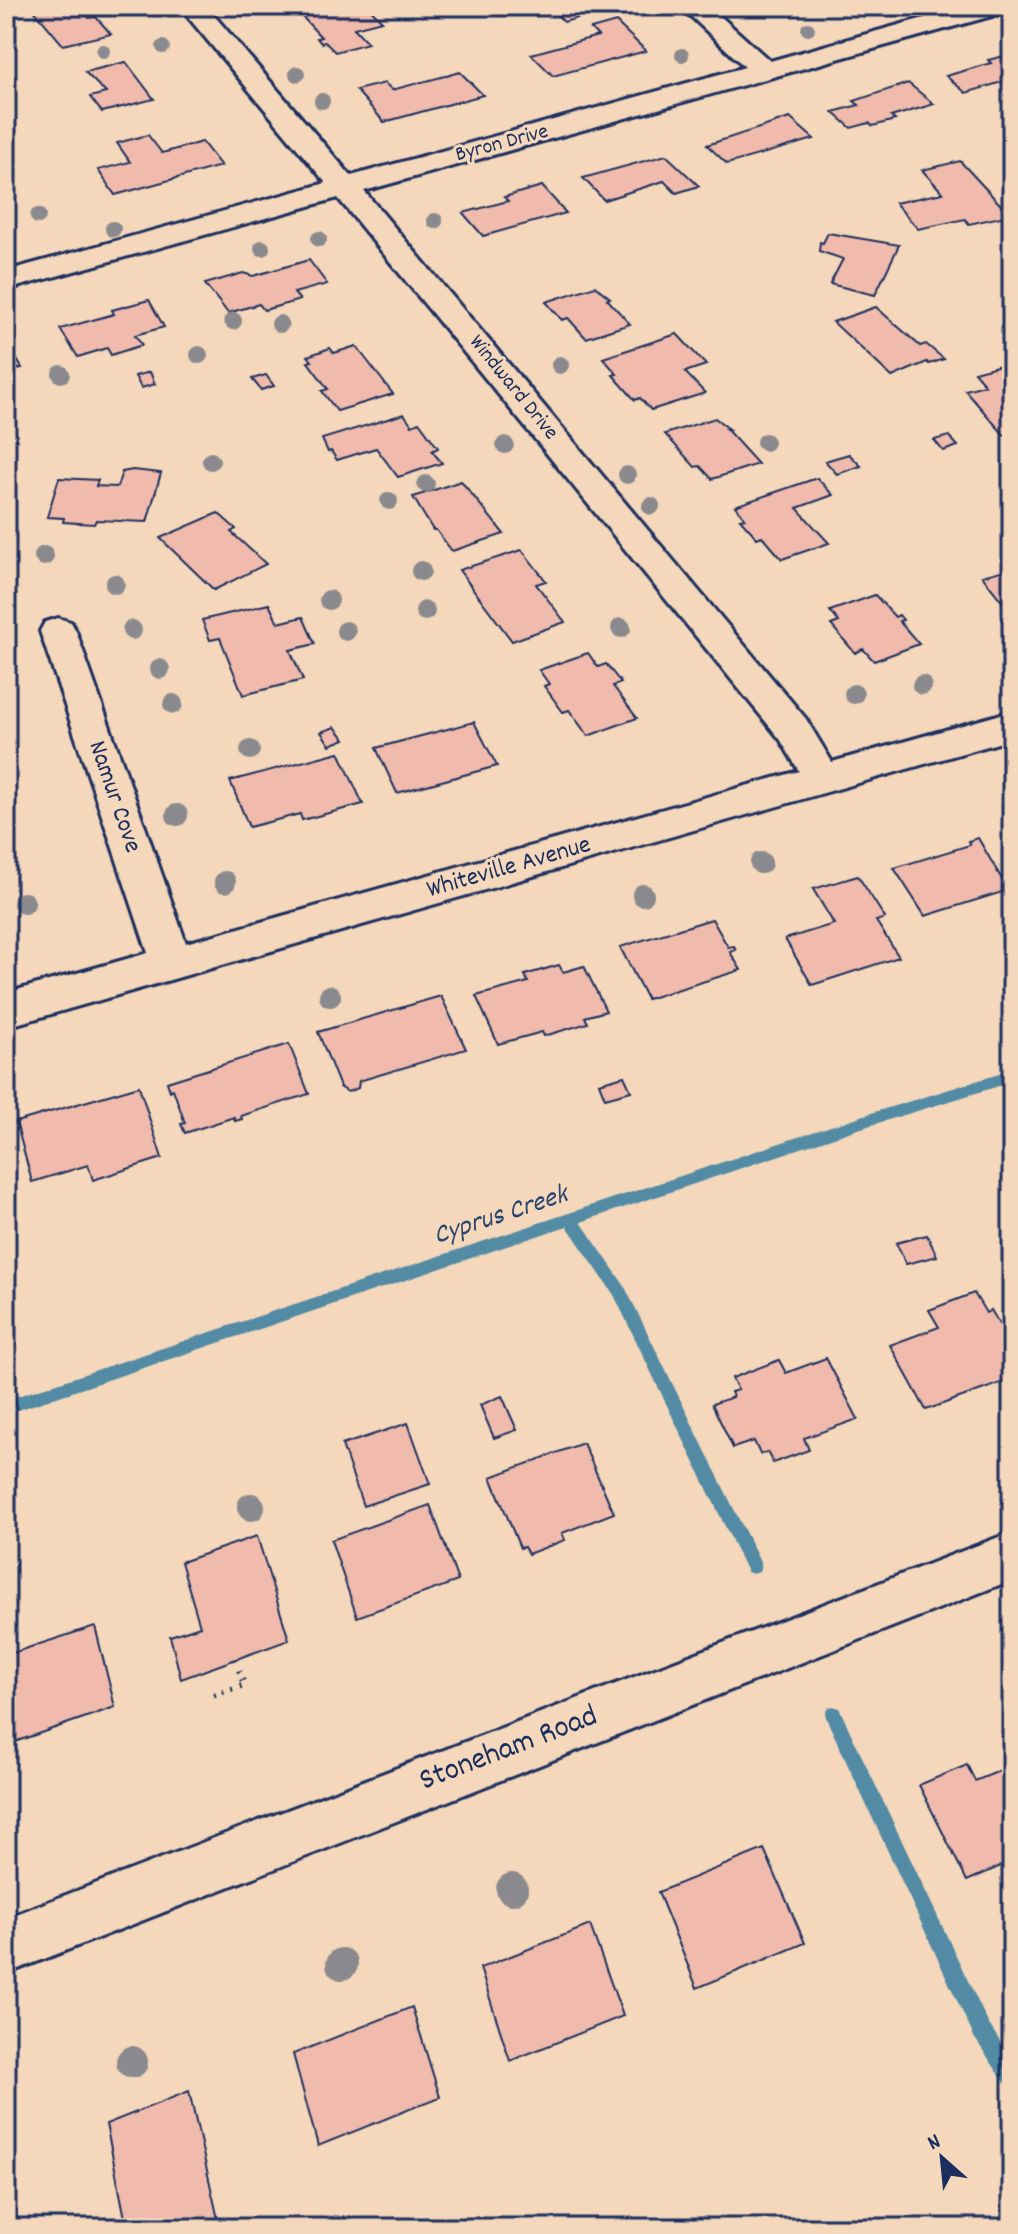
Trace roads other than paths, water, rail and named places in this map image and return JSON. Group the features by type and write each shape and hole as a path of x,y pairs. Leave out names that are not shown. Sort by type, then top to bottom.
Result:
{"street":[{"name":"Windward Drive","path":"192,6 342,188 460,324 793,729 823,779"},
{"path":"693,6 765,71"},
{"name":"Byron Drive","path":"6,281 997,6"},
{"name":"Namur Cove","path":"58,631 172,963"},
{"name":"Whiteville Avenue","path":"6,1010 1012,725"},
{"name":"Stoneham Road","path":"6,1946 1012,1556"}],"waterway":[{"name":"Cyprus Creek","path":"6,1407 855,1124 1012,1076"},
{"path":"572,1221 619,1290 753,1566"},
{"path":"833,1714 981,2030 1012,2076"}]}
